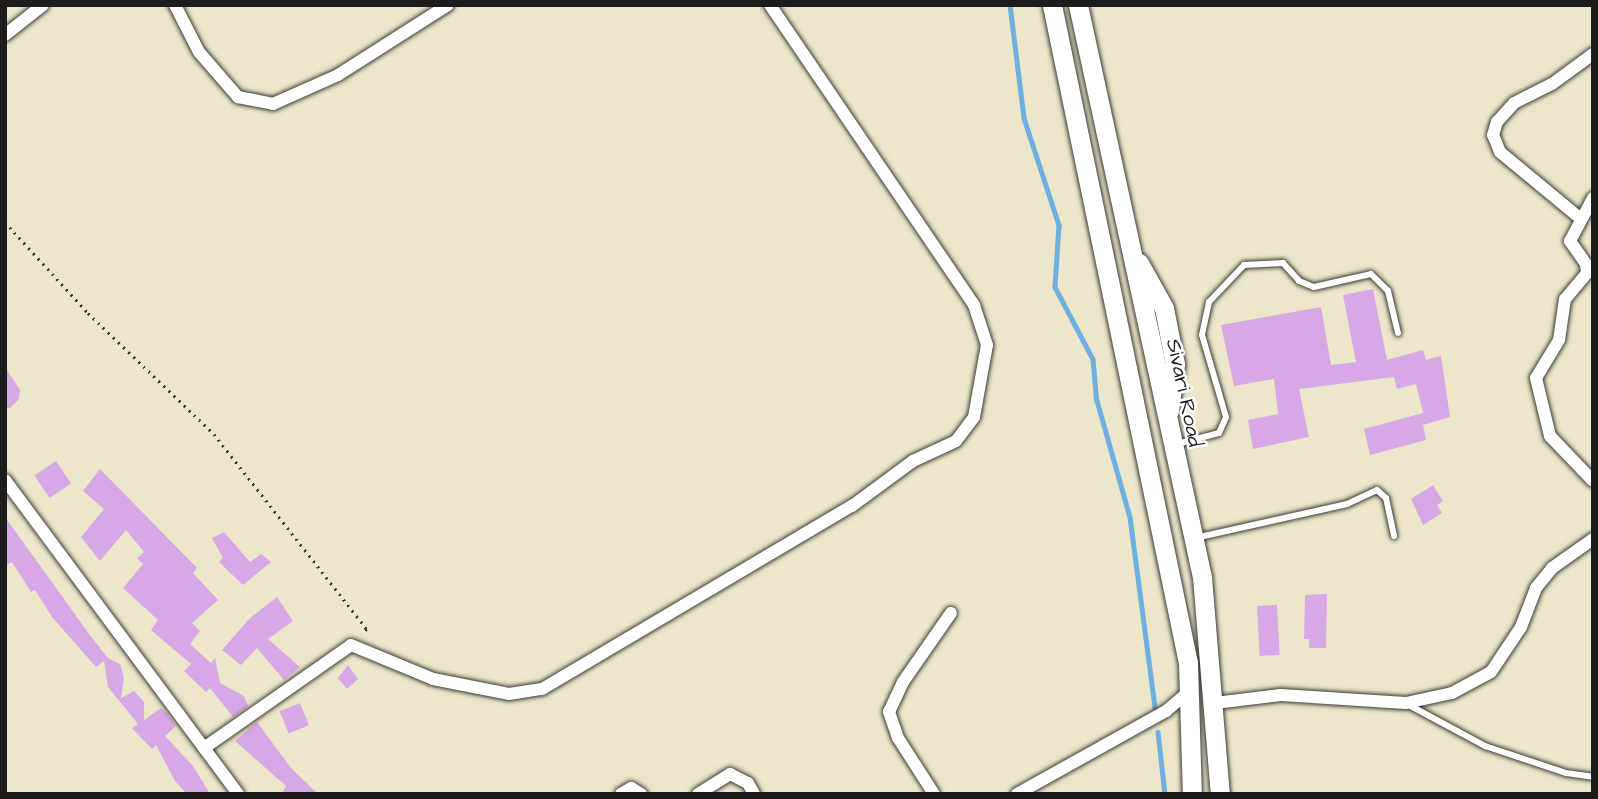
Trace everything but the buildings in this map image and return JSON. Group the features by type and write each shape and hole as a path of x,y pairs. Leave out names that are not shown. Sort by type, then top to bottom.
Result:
{"main road":[{"path":"1052,5 1175,588 1189,692 1192,794"},
{"name":"Sivari Road","path":"1078,5 1202,577 1215,703 1220,794"}],"street":[{"path":"5,35 43,5"},
{"path":"175,5 199,52 238,97 273,104 338,75 447,5"},
{"path":"204,748 351,645 433,679 509,694 542,690 852,506 913,461 956,441 974,417 987,345 974,305 770,5"},
{"path":"1581,219 1500,152 1493,135 1497,122 1514,103 1552,84 1593,54"},
{"path":"1593,198 1570,241 1584,261 1586,276 1564,299 1559,340 1536,378 1550,436 1593,481"},
{"path":"1584,261 1593,250"},
{"path":"5,480 238,794"},
{"path":"1215,703 1281,695 1406,703 1452,693 1491,672 1521,627 1536,588 1552,568 1593,539"},
{"path":"934,794 898,738 889,712 902,682 951,613"},
{"path":"1017,794 1166,711 1189,692"},
{"path":"1166,711 1190,731"},
{"path":"698,794 730,774 748,783 754,794"},
{"path":"621,794 631,788 641,794"}],"lane":[{"path":"1172,445 1219,432 1226,417 1202,335 1209,302 1244,265 1283,263 1299,281 1314,287 1371,274 1388,291 1398,334"},
{"path":"1193,538 1347,504 1377,490 1387,498 1394,536"},
{"path":"1406,703 1485,746 1566,773 1593,777"}],"path":[{"path":"5,222 88,313 214,434 367,629 351,645"}],"waterway":[{"path":"1010,5 1024,118 1059,225 1055,287 1093,359 1096,397 1130,517 1155,708"},
{"path":"1158,732 1165,794"}]}
